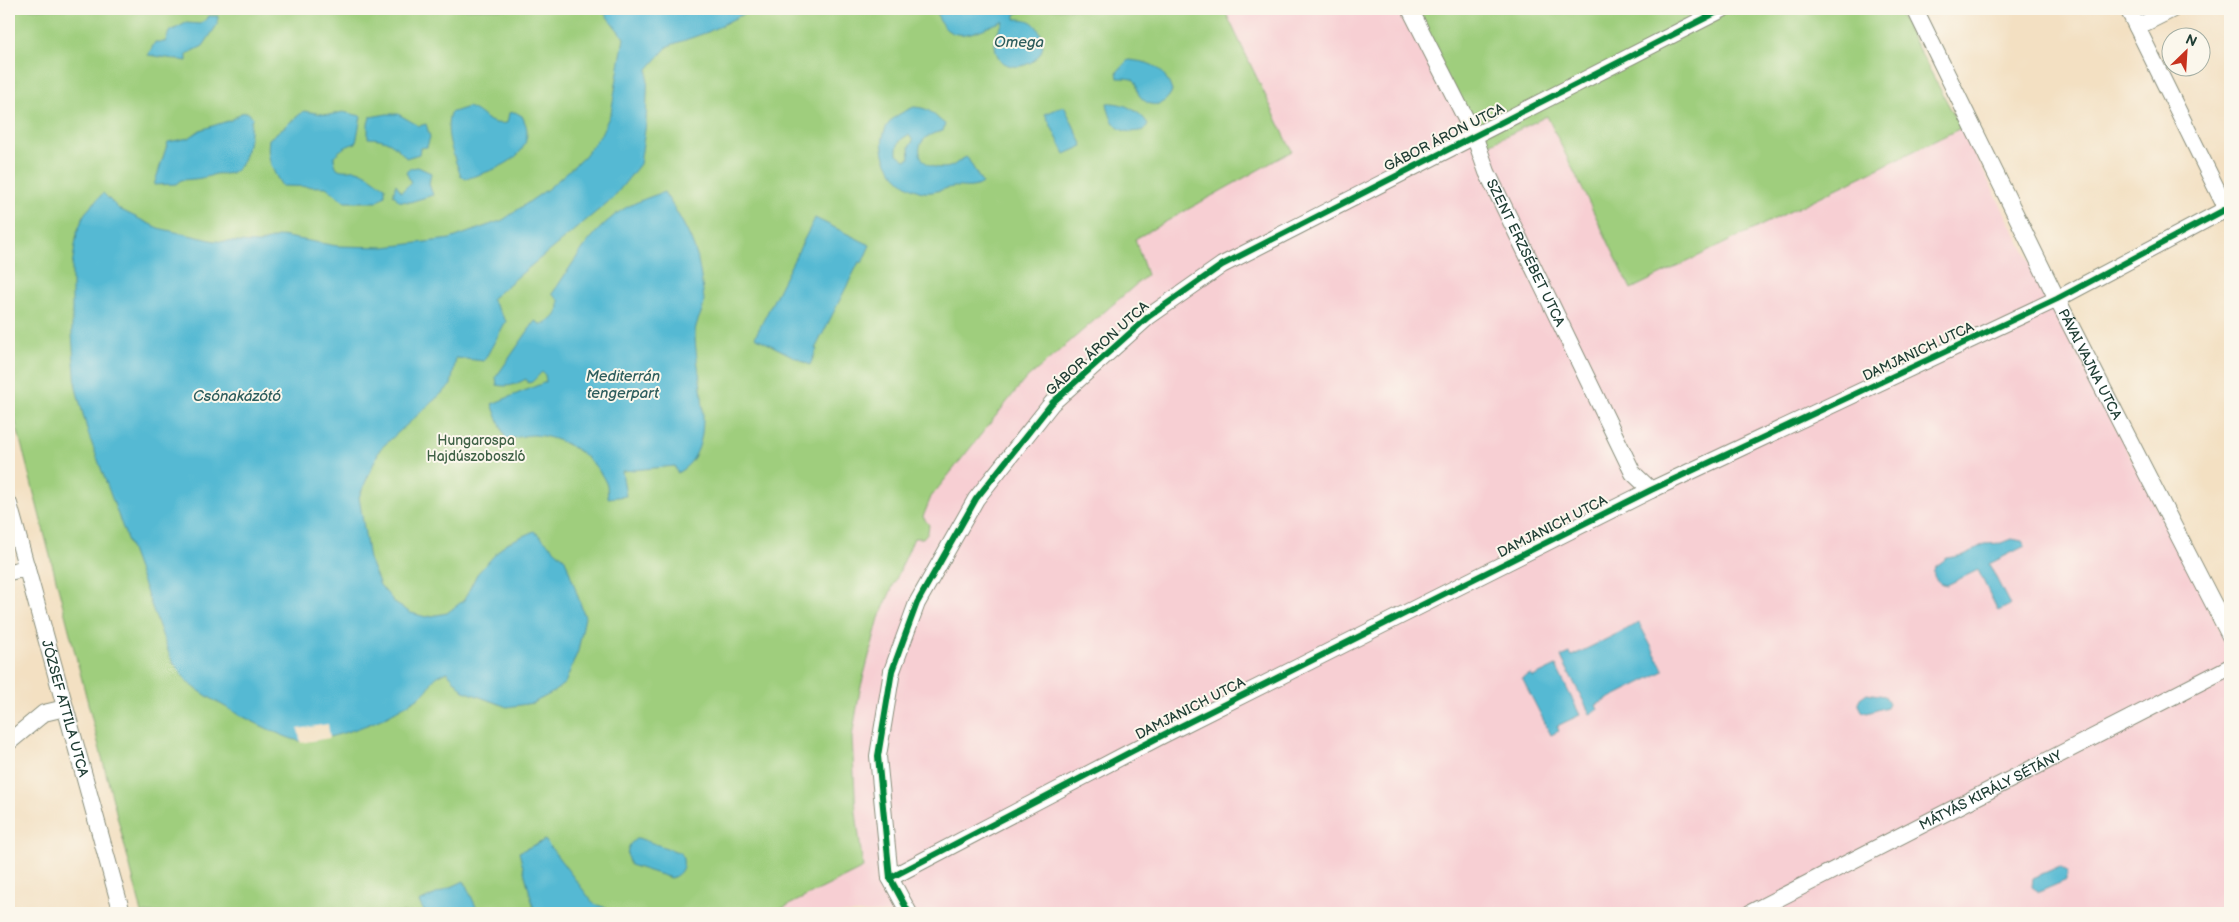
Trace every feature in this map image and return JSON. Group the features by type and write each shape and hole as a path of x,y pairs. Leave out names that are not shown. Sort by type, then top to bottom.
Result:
{"street":[{"name":"SZENT ERZSÉBET UTCA","path":"1410,9 1474,136 1487,172 1633,473 1651,490"},
{"name":"GÁBOR ÁRON UTCA","path":"890,878 878,756 892,671 918,604 976,500 1052,403 1148,318 1222,265 1723,9"},
{"name":"PÁVAI VAJNA UTCA","path":"1915,9 2057,300 2230,636"},
{"path":"2128,9 2229,211"},
{"path":"2137,27 2173,9"},
{"name":"DAMJANICH UTCA","path":"890,878 1161,736 1651,490 2057,300 2229,211"},
{"name":"JÓZSEF ATTILA UTCA","path":"9,504 122,913"},
{"path":"9,572 27,568"},
{"name":"MÁTYÁS KIRÁLY SÉTÁNY","path":"1750,913 2230,666"},
{"path":"9,742 44,713 66,708"},
{"path":"890,878 909,913"}],"shaded area":[{"path":"1224,9 1408,9 1546,116 1631,289 1961,128 2230,649 2230,913 773,913 863,868 856,812 852,737 860,690 879,618 931,497 1023,382 1147,275 1135,239 1292,151"}],"green space":[{"name":"Hungarospa Hajdúszoboszló","path":"9,9 1224,9 1292,151 1135,239 1147,275 1023,382 931,497 923,517 929,525 928,532 923,538 914,538 879,618 860,690 852,737 856,812 863,868 773,913 142,913 13,412 9,413"},
{"path":"1408,9 1897,9 1961,128 1631,289 1547,116 1477,150"}],"water":[{"name":"Csónakázótó","path":"601,9 753,9 708,32 668,46 648,69 646,123 640,164 613,198 491,299 506,321 484,361 456,358 451,385 380,449 359,497 369,559 380,585 396,604 411,613 426,617 447,613 464,600 477,574 505,544 534,531 565,559 585,617 578,651 565,683 552,693 533,703 507,707 464,691 447,672 434,679 423,694 415,700 387,716 332,736 300,741 259,725 223,706 194,687 186,680 171,659 88,433 76,388 72,334 72,267 77,232 85,213 103,193 119,209 158,228 215,241 259,243 281,236 337,246 385,247 450,239 503,220 549,188 584,157 601,134 611,113 624,38"},
{"name":"Omega","path":"938,9 1029,9 1015,14 1015,19 1028,21 1036,26 1043,41 1041,52 1035,60 1025,65 1015,66 1005,63 998,56 995,43 1003,21 972,33 957,34 950,32 942,25 938,16"},
{"path":"209,16 218,16 217,25 203,46 187,54 187,61 148,55 155,42 165,42 169,32 186,23 201,24"},
{"path":"1128,60 1150,64 1161,71 1172,91 1169,96 1157,104 1148,103 1143,100 1139,95 1134,80 1118,78 1117,72"},
{"path":"1107,103 1119,104 1136,111 1148,124 1144,130 1136,132 1123,130 1111,118"},
{"path":"1064,106 1083,146 1065,154 1045,114"},
{"path":"468,107 494,123 507,123 509,113 515,112 522,116 527,131 526,142 514,158 506,164 466,179 461,176 455,161 449,137 448,121 450,113"},
{"path":"914,107 925,109 945,124 943,131 932,134 924,139 920,146 922,158 934,167 947,168 967,157 982,183 972,187 953,187 923,192 911,187 895,175 885,158 883,149 885,130 887,125 897,115","holes":["909,135 913,141 909,147 910,158 905,160 897,154 898,145 903,138"]},
{"path":"304,111 329,115 343,112 361,116 356,143 349,145 334,156 335,164 339,169 357,170 368,175 385,187 385,195 377,202 345,202 326,187 282,186 271,164 268,152 269,139"},
{"path":"247,112 253,117 249,140 244,159 235,171 229,174 215,174 202,178 181,180 176,184 154,185 168,142 189,138 200,130 231,120 241,113"},
{"path":"398,114 419,126 426,124 430,137 427,147 420,148 419,154 406,158 390,143 380,139 368,138 370,117"},
{"path":"418,167 431,173 429,184 433,195 410,202 399,201 393,194 396,184 401,192 411,183 406,172 411,168"},
{"name":"Mediterrán tengerpart","path":"664,192 691,239 697,256 704,301 695,334 703,409 699,447 691,462 677,473 675,466 622,471 626,496 608,498 607,485 601,473 594,464 576,449 544,436 530,435 506,440 492,404 546,382 545,375 542,372 532,382 528,383 526,379 509,386 497,385 496,377 535,321 542,325 556,316 559,309 559,300 552,294 596,232 626,208"},
{"path":"815,218 870,245 862,263 859,262 815,349 817,349 810,365 755,337"},
{"path":"2012,539 2022,541 2025,546 1989,564 2010,605 1998,611 1978,570 1947,585 1940,583 1934,577 1935,567 1947,558 1964,555 1984,544 2002,543"},
{"path":"1639,623 1664,671 1596,705 1598,710 1590,714 1561,657 1570,653 1572,656"},
{"path":"1556,666 1580,715 1557,726 1559,731 1551,735 1522,678 1531,674 1533,677"},
{"path":"1867,693 1885,696 1889,703 1887,707 1867,713 1862,711 1858,703 1860,698"},
{"path":"638,838 681,853 683,865 681,871 671,878 630,865 628,849 631,843"},
{"path":"545,840 594,904 607,908 610,913 535,913 519,852"},
{"path":"2060,866 2067,871 2067,880 2039,892 2032,887 2033,878"},
{"path":"464,881 479,913 425,913 419,902"}],"pier":[{"path":"328,724 330,738 301,743 298,729"}],"cycle path":[{"path":"909,913 890,878 878,756 892,671 917,603 976,499 1052,403 1148,317 1222,265 1723,9"},
{"path":"890,878 1161,736 1651,490 2057,299 2230,207"}]}
